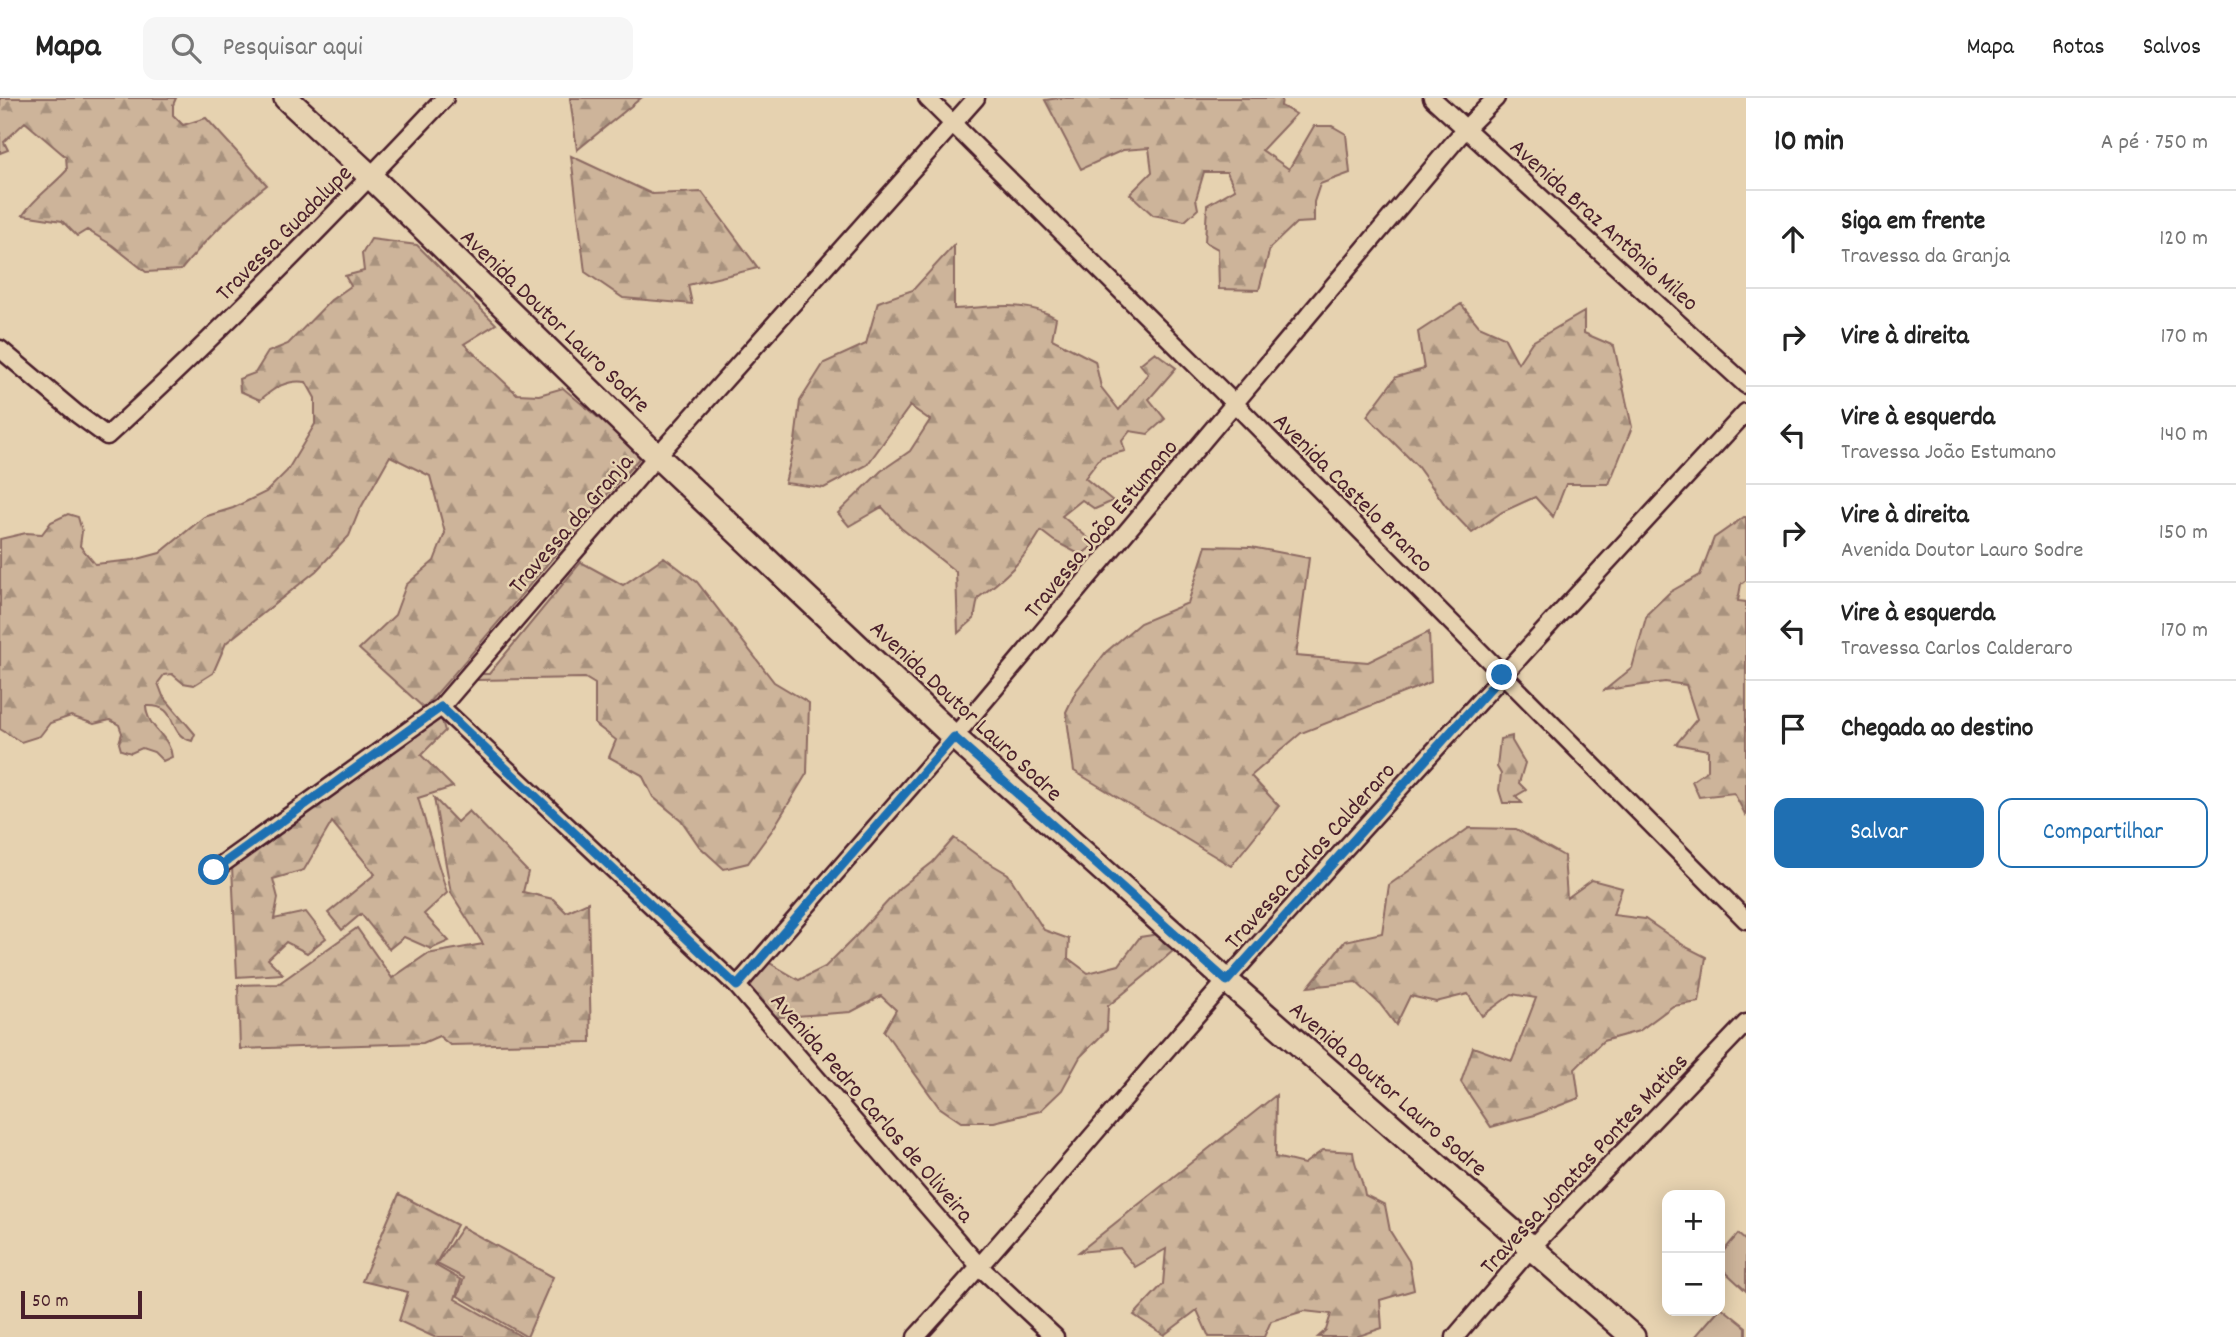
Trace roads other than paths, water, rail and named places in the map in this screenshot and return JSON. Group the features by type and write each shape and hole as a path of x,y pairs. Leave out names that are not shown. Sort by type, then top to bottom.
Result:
{"street":[{"name":"Avenida Doutor Lauro Sodre","path":"286,98 371,177 657,456 954,737 1633,1337"},
{"name":"Travessa Guadalupe","path":"0,349 107,436 151,396 371,177 446,98"},
{"name":"Avenida Castelo Branco","path":"927,98 1235,404 1746,920"},
{"name":"Travessa da Granja","path":"214,870 441,707 657,456 976,98"},
{"name":"Avenida Braz Antônio Mileo","path":"1432,98 1746,385"},
{"name":"Travessa João Estumano","path":"737,986 954,737 1466,128 1496,98"},
{"name":"Travessa Carlos Calderaro","path":"916,1337 981,1267 1227,981 1502,675 1746,412"},
{"name":"Avenida Pedro Carlos de Oliveira","path":"441,707 737,986 981,1267 1055,1337"},
{"name":"Travessa Jonatas Pontes Matias","path":"1455,1337 1531,1248 1746,1023"}]}
